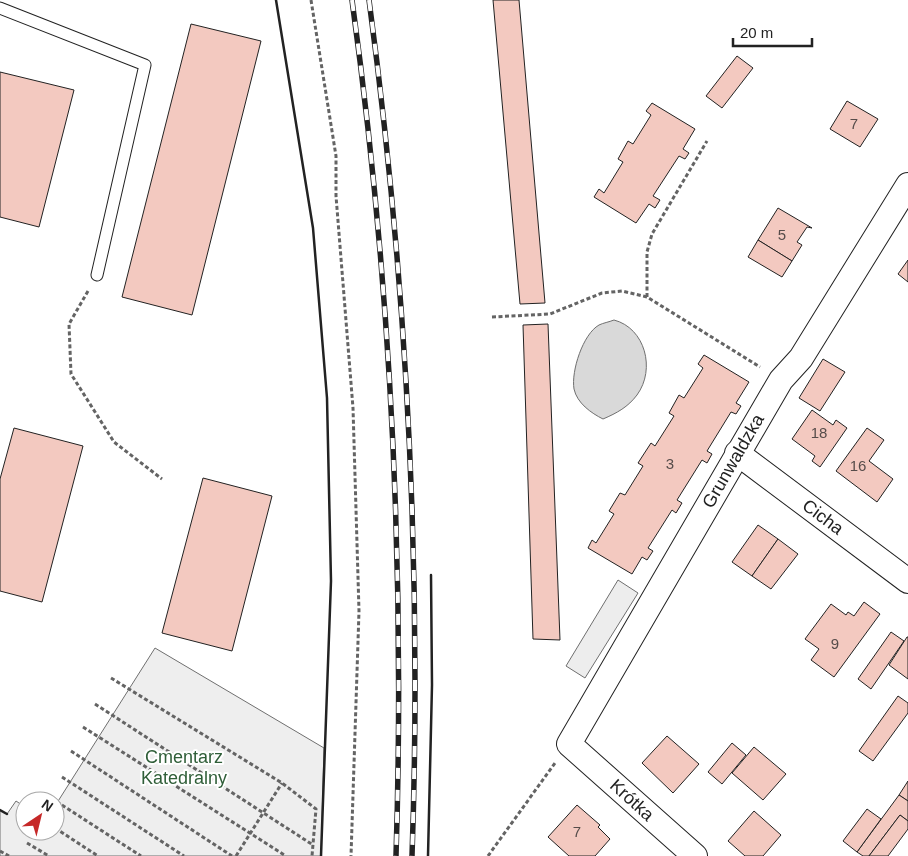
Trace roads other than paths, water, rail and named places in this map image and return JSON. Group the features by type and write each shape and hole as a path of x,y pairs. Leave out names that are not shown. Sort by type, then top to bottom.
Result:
{"street":[{"name":"Grunwaldzka","path":"569,744 781,380 801,358 908,185"},
{"name":"Cicha","path":"737,453 908,581"},
{"name":"Krótka","path":"569,744 695,856"}],"lane":[{"path":"0,8 145,65 97,275"}],"railway":[{"path":"352,0 377,213 392,427 398,641 396,856"},
{"path":"369,0 393,213 408,427 413,534 415,642 412,856"}],"park label":[{"name":"Cmentarz Katedralny","path":"184,768"}]}
